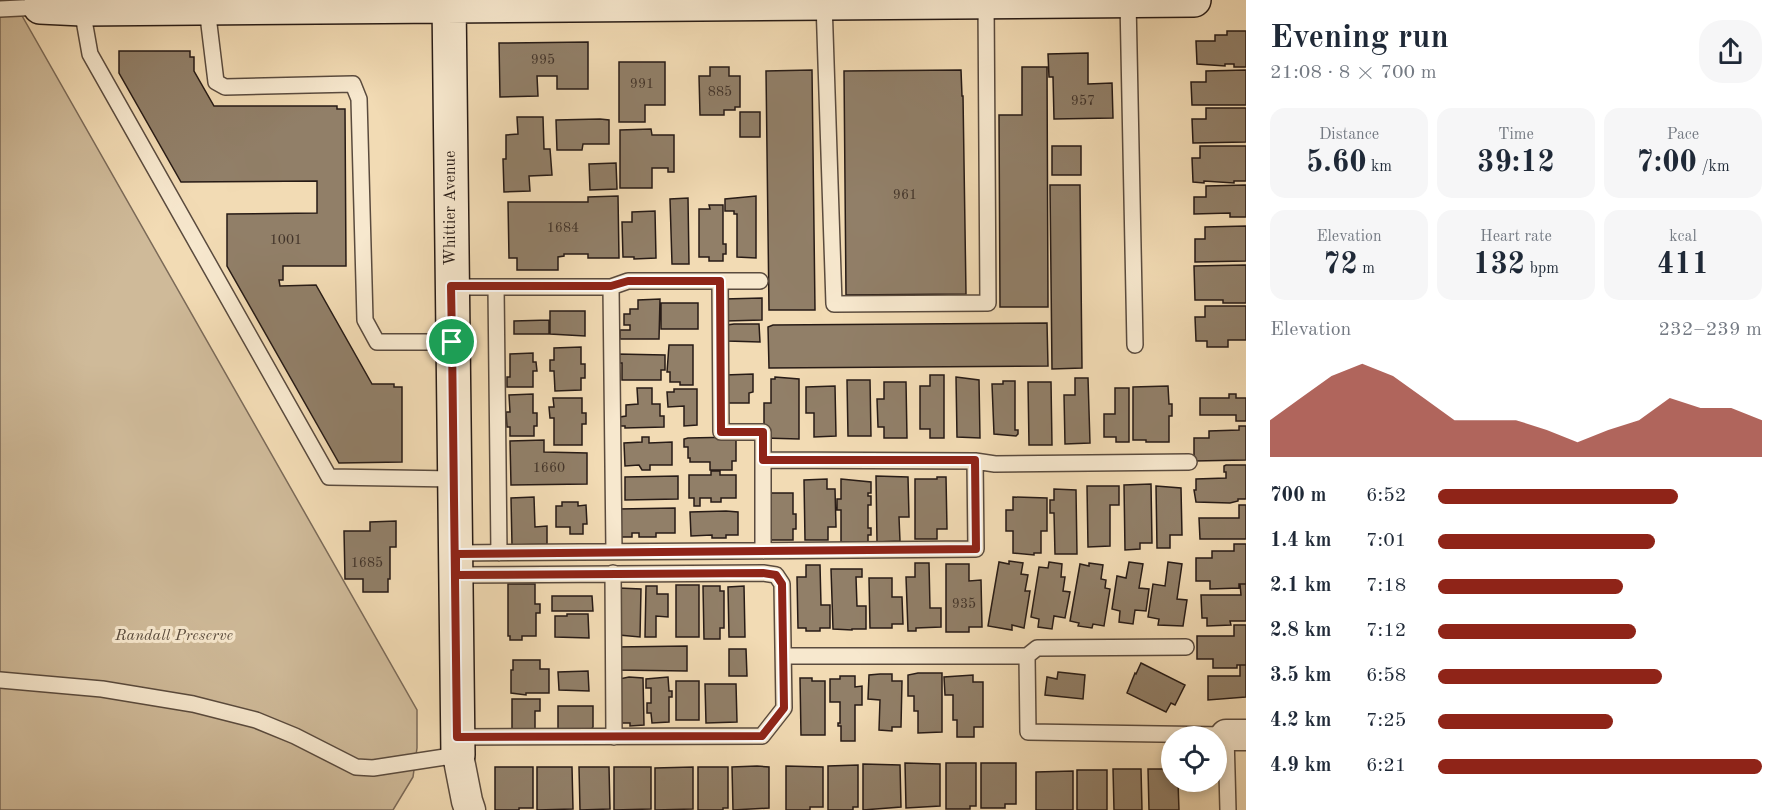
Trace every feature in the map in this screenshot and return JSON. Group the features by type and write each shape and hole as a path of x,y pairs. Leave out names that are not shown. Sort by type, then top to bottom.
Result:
{"street":[{"path":"39,4 82,9 449,2 1194,0"},
{"name":"Whittier Avenue","path":"449,2 457,746 467,801 471,810"}],"lane":[{"path":"824,2 834,304 988,303 986,1"},
{"path":"1128,1 1135,345"},
{"path":"0,9 39,4"},
{"path":"207,8 216,82 225,87 353,84 359,99 365,320 377,342 452,342"},
{"path":"82,9 90,54 329,477 455,479"},
{"path":"451,286 611,286 628,281 760,281"},
{"path":"720,281 721,432 763,432 763,551"},
{"path":"496,286 500,553"},
{"path":"611,286 614,552"},
{"path":"763,460 975,460 995,464 1189,462"},
{"path":"456,564 500,553 976,549 975,460"},
{"path":"0,680 102,689 193,704 256,720 296,736 356,766 373,768 457,746 614,736 762,736 784,708 782,584 776,575 763,573 613,573 456,564"},
{"path":"613,573 614,736"},
{"path":"784,656 1027,656 1037,648 1186,647"},
{"path":"1027,656 1028,732 1236,735 1228,810"}],"green space":[{"name":"Randall Preserve","path":"0,0 13,0 417,710 417,748 413,777 393,810 0,810"}],"building":[{"path":"1227,31 1246,31 1246,67 1234,67 1234,64 1225,64 1225,66 1197,64 1196,41 1215,41 1215,35 1227,35"},
{"path":"588,42 588,89 557,89 557,76 537,76 538,96 500,97 499,43"},
{"path":"119,51 190,51 190,57 194,57 194,71 214,106 337,106 337,109 345,109 346,266 283,266 283,280 279,280 280,286 316,285 372,384 394,384 394,387 402,387 402,462 339,463 227,266 227,214 317,213 317,181 181,182 119,73"},
{"path":"1088,53 1088,84 1112,83 1113,118 1054,119 1053,77 1049,77 1048,54"},
{"path":"619,62 665,62 665,105 645,105 645,122 619,122"},
{"path":"710,67 729,67 729,76 740,76 740,107 735,107 735,110 724,110 724,115 700,115 699,76 710,76"},
{"path":"1022,67 1047,67 1048,307 1000,307 999,115 1022,115"},
{"path":"812,70 815,310 769,310 766,71"},
{"path":"961,70 966,294 846,295 844,71"},
{"path":"1246,70 1246,105 1192,105 1191,82 1206,82 1206,71"},
{"path":"1206,108 1246,108 1246,142 1193,143 1192,119 1206,119"},
{"path":"740,112 760,112 760,137 740,137"},
{"path":"517,117 543,117 544,149 550,149 552,175 529,176 530,191 504,192 503,159 506,159 506,135 518,134"},
{"path":"556,120 609,120 609,144 583,144 582,150 557,150"},
{"path":"651,129 652,135 674,135 674,172 668,172 668,168 652,168 652,188 620,188 620,130"},
{"path":"1052,146 1081,146 1081,175 1052,175"},
{"path":"1200,146 1246,146 1246,181 1193,182 1192,158 1200,158"},
{"path":"616,163 617,189 590,190 589,164"},
{"path":"1050,185 1080,185 1082,368 1052,369"},
{"path":"1246,185 1246,217 1230,217 1230,213 1194,214 1194,197 1206,197 1206,186"},
{"path":"618,196 619,258 588,258 588,254 564,254 558,257 558,270 517,270 517,258 509,258 508,202 588,202 588,197"},
{"path":"756,196 756,258 737,257 737,214 734,214 734,211 725,211 725,199"},
{"path":"688,198 689,264 672,264 670,199"},
{"path":"709,205 723,205 723,244 726,244 726,254 723,254 723,261 709,261 709,257 699,257 699,209 710,209"},
{"path":"655,211 656,258 623,257 622,222 632,222 632,212"},
{"path":"1246,226 1246,261 1195,262 1195,239 1205,239 1205,227"},
{"path":"1246,265 1246,303 1195,300 1194,266"},
{"path":"762,298 762,320 726,321 724,299"},
{"path":"660,299 659,339 620,339 620,330 630,330 630,325 624,325 624,314 630,314 630,309 638,309 638,300"},
{"path":"661,303 698,303 698,329 661,329"},
{"path":"1205,306 1246,306 1246,340 1228,340 1228,347 1207,347 1207,341 1196,341 1195,317 1205,317"},
{"path":"550,311 585,311 585,336 550,334"},
{"path":"549,320 549,334 514,334 514,321"},
{"path":"1047,323 1048,366 769,368 768,327 773,325"},
{"path":"759,324 760,342 727,341 727,325"},
{"path":"669,345 693,345 693,385 670,382 670,372 667,372"},
{"path":"581,347 581,364 585,364 585,378 581,378 581,390 555,391 554,371 550,371 550,360 554,360 554,348"},
{"path":"533,353 533,362 536,362 537,371 533,371 533,387 507,387 507,377 510,377 510,354"},
{"path":"617,354 665,355 665,370 661,370 661,380 622,380 622,363 617,363"},
{"path":"753,374 753,392 749,393 749,403 726,403 725,375"},
{"path":"930,375 944,375 944,438 930,438 930,429 920,429 920,386 930,386"},
{"path":"775,377 799,379 799,439 764,438 764,403 771,403 771,379"},
{"path":"956,377 979,380 980,438 957,437"},
{"path":"1075,378 1088,378 1090,443 1065,444 1064,395 1075,395"},
{"path":"847,380 870,380 871,436 848,436"},
{"path":"1003,381 1015,381 1015,430 1018,430 1016,436 994,434 992,384 1003,384"},
{"path":"884,382 906,382 907,438 884,438 884,427 878,427 877,399 884,399"},
{"path":"1028,382 1051,382 1052,445 1029,445"},
{"path":"835,386 836,436 814,437 814,413 806,413 806,387"},
{"path":"1168,386 1169,404 1172,404 1172,416 1169,416 1169,442 1133,440 1133,387"},
{"path":"637,388 652,388 652,404 660,404 660,416 664,416 664,427 625,428 625,426 620,426 620,417 626,416 626,405 638,404"},
{"path":"1115,388 1129,388 1129,442 1116,442 1116,437 1104,437 1104,414 1115,414"},
{"path":"674,389 697,389 697,425 684,426 684,406 668,407 667,392 674,392"},
{"path":"533,394 533,413 537,413 534,436 510,436 506,412 510,412 509,395"},
{"path":"1229,394 1236,394 1236,398 1246,398 1246,421 1236,421 1236,415 1200,415 1200,398 1229,398"},
{"path":"553,398 582,398 582,413 586,413 586,424 582,424 582,445 554,445 554,418 550,418 549,407 554,407"},
{"path":"1239,426 1246,426 1246,460 1194,461 1194,438 1209,438 1209,431 1239,430"},
{"path":"642,437 649,437 649,443 672,442 672,465 650,465 650,470 642,470 639,465 625,466 624,443 642,442"},
{"path":"736,437 736,461 732,461 732,470 710,470 710,462 690,462 688,447 684,447 684,439 688,438"},
{"path":"544,440 544,452 587,453 587,484 511,485 510,441"},
{"path":"1246,465 1246,499 1238,499 1230,503 1196,502 1194,490 1196,490 1196,479 1226,478 1224,466"},
{"path":"711,471 720,471 720,475 736,475 736,498 721,498 721,502 711,502 711,498 700,498 700,506 694,506 694,498 689,498 689,475 711,475"},
{"path":"678,476 678,499 625,500 625,477"},
{"path":"876,476 908,477 909,517 899,517 900,541 877,542"},
{"path":"937,477 946,477 947,529 937,529 937,539 915,539 915,479 937,479"},
{"path":"827,479 827,489 835,489 836,527 828,527 828,540 805,540 804,480"},
{"path":"841,479 871,482 871,493 868,493 868,496 871,496 871,505 868,505 868,528 871,528 871,535 868,535 868,542 841,542 841,510 837,510 837,499 841,499"},
{"path":"1151,484 1152,543 1140,543 1140,549 1125,550 1124,485"},
{"path":"1087,486 1119,486 1119,505 1110,505 1110,546 1088,547"},
{"path":"1156,486 1181,488 1182,535 1170,535 1170,548 1157,548"},
{"path":"1054,489 1076,490 1077,554 1055,554 1054,513 1050,513 1050,500 1054,500"},
{"path":"770,493 793,493 796,529 793,529 793,540 770,540"},
{"path":"534,497 535,527 547,526 547,544 512,545 511,498"},
{"path":"1013,497 1047,498 1047,531 1041,531 1041,553 1034,553 1034,555 1013,553 1013,531 1006,531 1006,510 1013,510"},
{"path":"562,502 578,502 578,506 586,505 587,524 583,524 583,534 570,534 570,527 556,527 556,506 562,506"},
{"path":"1239,505 1246,505 1246,539 1200,539 1199,518 1239,518"},
{"path":"675,508 675,533 656,533 656,537 639,537 639,533 632,533 632,537 621,537 619,509"},
{"path":"690,512 738,512 738,535 726,535 726,538 712,538 712,535 691,536"},
{"path":"396,521 396,547 390,547 388,592 363,592 363,579 345,579 344,531 370,531 370,522"},
{"path":"1234,544 1246,544 1246,584 1239,584 1239,588 1210,589 1210,581 1196,581 1196,558 1212,558 1212,551 1234,551"},
{"path":"1009,561 1023,563 1021,574 1028,575 1025,591 1030,591 1024,628 1012,625 1012,630 988,626 999,562 1009,564"},
{"path":"1049,562 1062,564 1061,577 1065,577 1063,591 1070,592 1065,618 1054,616 1052,629 1038,627 1039,619 1031,617 1039,567 1048,568"},
{"path":"1129,562 1143,564 1139,588 1149,589 1146,611 1135,610 1133,624 1119,622 1120,611 1112,609 1117,576 1126,578"},
{"path":"1168,562 1182,564 1177,599 1187,600 1183,626 1158,625 1159,619 1148,617 1153,584 1165,586"},
{"path":"915,563 929,563 930,608 941,608 941,627 916,628 916,631 908,631 906,577 915,577"},
{"path":"1089,563 1103,565 1101,579 1106,580 1105,588 1110,589 1104,626 1093,624 1092,628 1078,626 1079,623 1070,621 1080,564 1089,566"},
{"path":"946,564 969,564 969,581 981,580 982,627 969,627 969,632 946,632"},
{"path":"806,565 820,565 821,605 830,605 830,628 820,628 820,631 806,631 806,628 798,628 797,577 806,577"},
{"path":"831,569 862,569 862,577 856,577 857,606 866,606 866,629 833,629"},
{"path":"869,578 892,578 892,597 902,597 903,624 892,624 892,628 870,628"},
{"path":"508,584 535,584 535,604 540,604 540,613 536,613 536,636 522,636 522,640 510,640 508,636"},
{"path":"1240,584 1246,584 1246,621 1230,621 1231,625 1207,626 1207,618 1202,618 1201,595 1241,595"},
{"path":"676,585 699,585 699,637 676,637"},
{"path":"646,586 657,586 657,594 668,594 668,617 656,616 656,637 645,637"},
{"path":"703,586 720,586 720,591 724,591 724,628 720,628 720,639 704,639"},
{"path":"744,586 745,637 729,637 728,587"},
{"path":"619,588 641,589 640,637 619,635"},
{"path":"552,596 592,596 593,611 552,611"},
{"path":"567,614 588,614 589,638 555,637 555,616 567,616"},
{"path":"1234,625 1246,625 1246,665 1237,665 1237,668 1213,668 1213,659 1197,659 1197,636 1234,636"},
{"path":"687,646 687,671 616,670 616,647"},
{"path":"729,649 746,649 747,676 729,676"},
{"path":"513,660 540,660 540,669 549,669 549,693 526,693 526,695 511,693"},
{"path":"1141,663 1185,685 1175,705 1171,703 1166,712 1127,693"},
{"path":"1240,665 1246,665 1246,697 1208,700 1208,676 1240,676"},
{"path":"588,671 589,691 559,690 558,672"},
{"path":"1058,672 1085,675 1083,699 1045,695 1047,677 1057,679"},
{"path":"942,673 942,732 918,733 918,711 914,711 914,696 908,696 908,675"},
{"path":"892,674 892,681 902,681 901,727 892,727 892,731 879,730 880,700 868,699 869,675"},
{"path":"973,675 973,682 983,682 983,727 974,727 974,737 957,737 957,720 953,720 953,695 945,695 944,677"},
{"path":"840,676 855,676 855,687 862,686 862,705 855,705 855,741 841,741 841,726 838,726 840,702 830,702 830,679 840,679"},
{"path":"668,677 669,691 672,691 672,697 669,697 669,722 652,723 651,713 647,713 647,703 651,703 651,688 646,688 646,679"},
{"path":"643,678 644,725 630,726 630,723 620,723 619,679"},
{"path":"800,678 825,681 825,735 801,735"},
{"path":"676,681 699,681 699,720 676,720"},
{"path":"705,684 736,684 737,722 706,723"},
{"path":"512,699 540,699 540,711 535,711 535,733 512,733"},
{"path":"558,706 593,706 593,727 590,731 558,731"},
{"path":"905,763 940,764 940,806 906,808"},
{"path":"946,763 976,763 976,806 970,806 970,809 946,809"},
{"path":"981,763 1016,763 1016,804 1005,804 1005,808 981,808"},
{"path":"863,764 900,765 901,807 863,810"},
{"path":"858,765 858,807 853,807 853,810 828,810 828,766"},
{"path":"786,766 823,767 823,807 810,807 810,810 786,810"},
{"path":"495,767 533,767 533,808 495,810"},
{"path":"537,767 572,767 573,809 537,810"},
{"path":"579,767 609,767 610,809 580,810"},
{"path":"614,767 651,767 651,809 614,810"},
{"path":"693,767 693,809 655,810 655,768"},
{"path":"698,767 728,767 728,808 698,810"},
{"path":"732,767 769,767 769,808 733,810"},
{"path":"1113,769 1141,769 1142,810 1114,810"},
{"path":"1148,769 1161,769 1161,792 1178,792 1179,810 1149,810"},
{"path":"1077,770 1107,770 1107,810 1077,810"},
{"path":"1073,771 1073,810 1036,810 1036,772"}],"route":[{"path":"628,281 720,281 721,432 763,432 763,460 975,460 976,549 456,554 456,575 763,573 776,575 782,584 784,708 762,736 457,737 452,342 451,286 611,286 628,281"}]}
